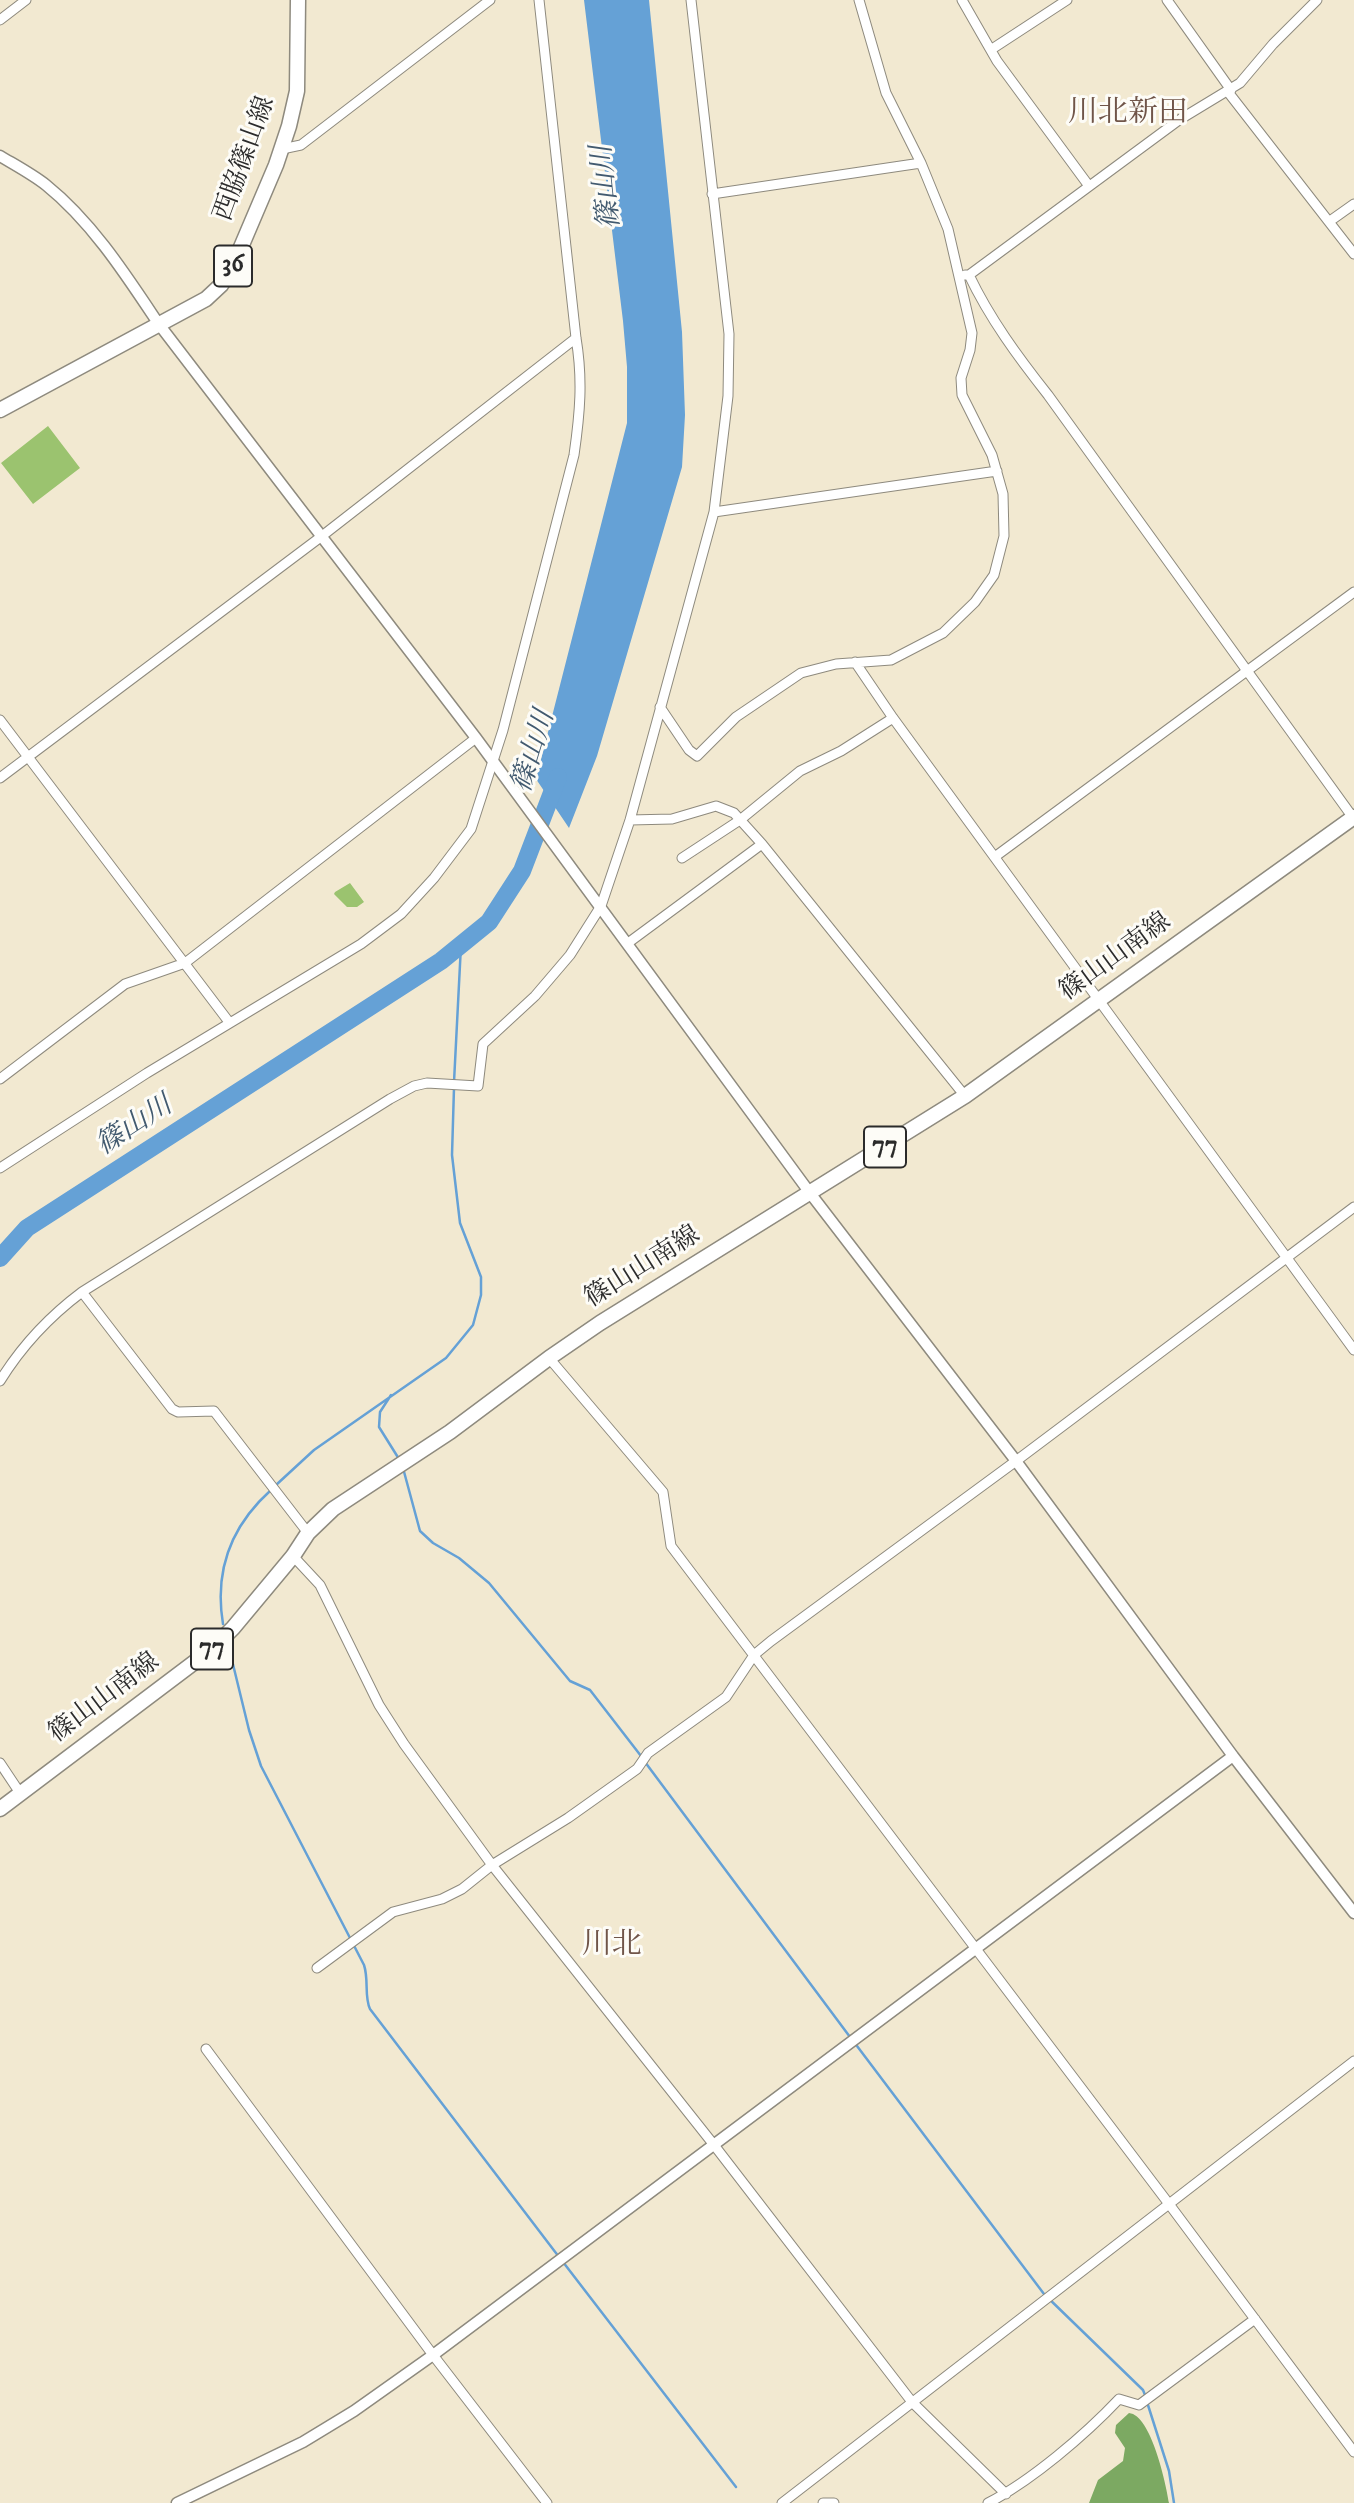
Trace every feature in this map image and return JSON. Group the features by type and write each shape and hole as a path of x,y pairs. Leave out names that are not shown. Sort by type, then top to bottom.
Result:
{"main road":[{"name":"西脇篠山線","path":"0,410 206,299 221,285 233,266 282,149 297,91 298,0"},
{"name":"篠山山南線","path":"0,1810 212,1649 293,1556 308,1533 333,1509 450,1432 600,1323 965,1096 1354,817"}],"street":[{"path":"0,20 26,0"},
{"path":"282,149 300,145 490,0"},
{"path":"0,1168 229,1023 361,944 401,914 435,878 471,829 495,764 575,455 581,397 581,373 539,0"},
{"path":"0,1381 12,1361 58,1310 82,1292 390,1099 414,1087 435,1083 478,1086 482,1044 535,996 570,955 598,902 630,820 714,512 728,396 729,334 691,0"},
{"path":"859,0 886,93 921,163 965,275 1019,359 1354,817"},
{"path":"962,0 998,61 1089,186"},
{"path":"992,49 1067,0"},
{"path":"1167,0 1229,91 1354,254"},
{"path":"965,275 1180,120 1240,83 1273,44 1317,0"},
{"path":"0,156 45,184 80,217 139,293 158,323 477,738 810,1193 1016,1461 1233,1756 1354,1913"},
{"path":"712,194 921,163"},
{"path":"1330,221 1354,204"},
{"path":"660,707 689,750 697,756 736,717 801,673 836,664 891,660 943,633 975,602 995,575 1004,536 1003,494 992,455 962,395 961,378 972,333 965,275"},
{"path":"0,778 322,536 576,338"},
{"path":"714,512 997,471"},
{"path":"996,856 1354,592"},
{"path":"855,662 893,718 1354,1350"},
{"path":"682,858 740,820 800,771 841,751 893,718"},
{"path":"0,719 229,1023"},
{"path":"0,1079 125,984 185,963 477,738"},
{"path":"630,820 672,819 716,806 734,814 762,844 965,1096"},
{"path":"628,943 762,844"},
{"path":"317,1968 393,1912 442,1899 462,1889 636,1769 648,1753 726,1697 754,1655 1354,1207"},
{"path":"82,1292 173,1409 178,1412 214,1411 308,1533"},
{"path":"549,1358 663,1492 671,1546 1354,2452"},
{"path":"293,1556 320,1585 385,1715 492,1866 912,2402 1006,2494"},
{"path":"177,2503 303,2442 355,2411 1233,1756"},
{"path":"0,1763 20,1793"},
{"path":"206,2049 433,2355 547,2503"},
{"path":"785,2502 1354,2061"},
{"path":"988,2503 1006,2494 1092,2427 1119,2399 1139,2405 1255,2319"},
{"path":"823,2503 834,2503"}],"green space":[{"path":"48,426 80,468 33,504 1,463"},
{"path":"350,883 364,902 357,907 347,907 334,894"},
{"path":"1129,2413 1137,2417 1151,2437 1169,2503 1089,2503 1098,2480 1123,2461 1125,2448 1115,2433 1116,2425"}],"water":[{"path":"584,0 649,0 682,332 685,415 682,467 597,756 569,828 536,779 627,423 627,367 623,321"}],"waterway":[{"name":"篠山川","path":"0,1258 27,1228 441,961 489,922 522,871 558,777"},
{"path":"454,1082 461,945"},
{"path":"276,1485 314,1450 446,1358 473,1325 481,1295 481,1277 460,1223 452,1155 454,1088"},
{"path":"391,1395 380,1412 379,1427 399,1459"},
{"path":"403,1468 420,1531 489,1583 570,1681 590,1690 641,1756"},
{"path":"223,1624 221,1585 229,1550 245,1519 271,1490"},
{"path":"229,1648 249,1730 261,1766 364,1965 370,2009 559,2257"},
{"path":"645,1762 850,2037"},
{"path":"854,2042 1044,2294 1143,2390 1145,2395"},
{"path":"563,2262 736,2487"},
{"path":"1147,2402 1169,2471 1174,2503"}],"district":[{"name":"川北新田","path":"1128,115"},
{"name":"川北","path":"612,1947"}]}
